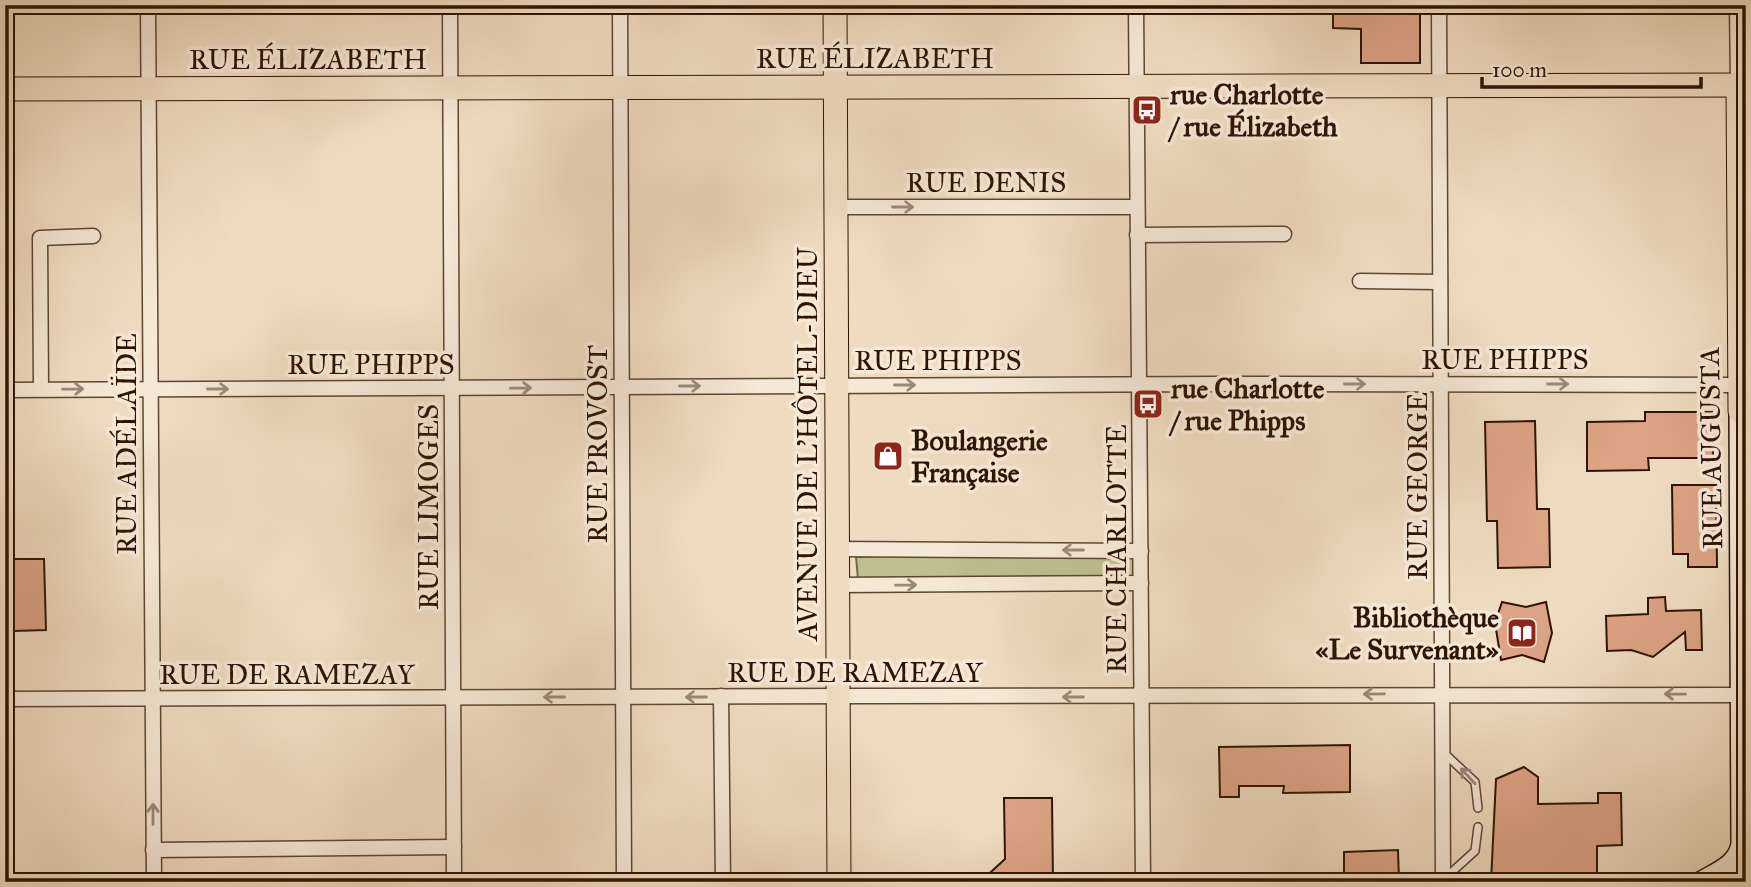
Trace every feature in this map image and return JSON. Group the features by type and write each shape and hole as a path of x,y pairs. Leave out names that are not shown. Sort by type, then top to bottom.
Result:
{"main road":[{"name":"AVENUE DE L'HÔTEL-DIEU","path":"835,5 839,882"},
{"name":"RUE ÉLIZABETH","path":"5,89 620,90 1742,85"},
{"name":"RUE AUGUSTA","path":"1742,85 1743,411"}],"street":[{"name":"RUE ADÉLAÏDE","path":"148,5 154,882"},
{"name":"RUE LIMOGES","path":"450,5 454,882"},
{"name":"RUE PROVOST","path":"620,5 624,882"},
{"name":"RUE CHARLOTTE","path":"1136,5 1143,882"},
{"name":"RUE GEORGE","path":"1439,5 1443,881"},
{"name":"RUE AUGUSTA","path":"1737,5 1742,85"},
{"name":"RUE DENIS","path":"835,207 1137,207"},
{"path":"1137,236 1284,234"},
{"path":"41,389 40,238 93,236"},
{"path":"1360,281 1440,282"},
{"name":"RUE PHIPPS","path":"5,390 1139,384 1743,385"},
{"name":"RUE AUGUSTA","path":"1707,879 1733,864 1742,848 1743,411"},
{"path":"838,548 1141,551"},
{"path":"838,585 1141,583"},
{"name":"RUE DE RAMEZAY","path":"5,699 1443,693 1744,695"},
{"path":"721,696 723,882"},
{"path":"153,850 454,847"}],"lane":[{"path":"1442,751 1475,782 1478,808"},
{"path":"1443,881 1475,851 1478,827"}],"green space":[{"path":"1145,545 1145,579 858,579 856,557"}],"building":[{"path":"1333,5 1420,5 1420,63 1361,63 1361,29 1333,28"},
{"path":"1645,412 1712,412 1713,458 1648,458 1649,470 1587,471 1587,422 1645,421"},
{"path":"1535,421 1537,509 1549,509 1550,567 1498,568 1497,521 1487,521 1485,422"},
{"path":"1672,485 1716,485 1717,567 1688,567 1688,554 1673,554"},
{"path":"12,559 44,559 46,630 14,631 13,603 5,603 5,583 13,583"},
{"path":"1665,597 1666,611 1701,610 1702,650 1686,650 1685,632 1653,657 1631,650 1607,651 1606,616 1648,614 1648,598"},
{"path":"1502,602 1526,607 1546,602 1552,633 1544,662 1522,655 1501,660 1495,623"},
{"path":"1350,745 1350,792 1283,793 1284,786 1239,786 1239,797 1220,797 1219,747"},
{"path":"1524,767 1538,777 1538,804 1598,803 1598,793 1621,793 1622,845 1597,846 1597,882 1491,882 1496,779"},
{"path":"1004,798 1052,798 1053,882 980,882 1005,859"},
{"path":"1398,850 1399,882 1344,882 1344,852"}],"place":[{"name":"rue Charlotte / rue Élizabeth","path":"1147,110"},
{"name":"rue Charlotte / rue Phipps","path":"1148,404"},
{"name":"Boulangerie Française","path":"888,456"},
{"name":"Bibliothèque «Le Survenant»","path":"1522,633"}]}
